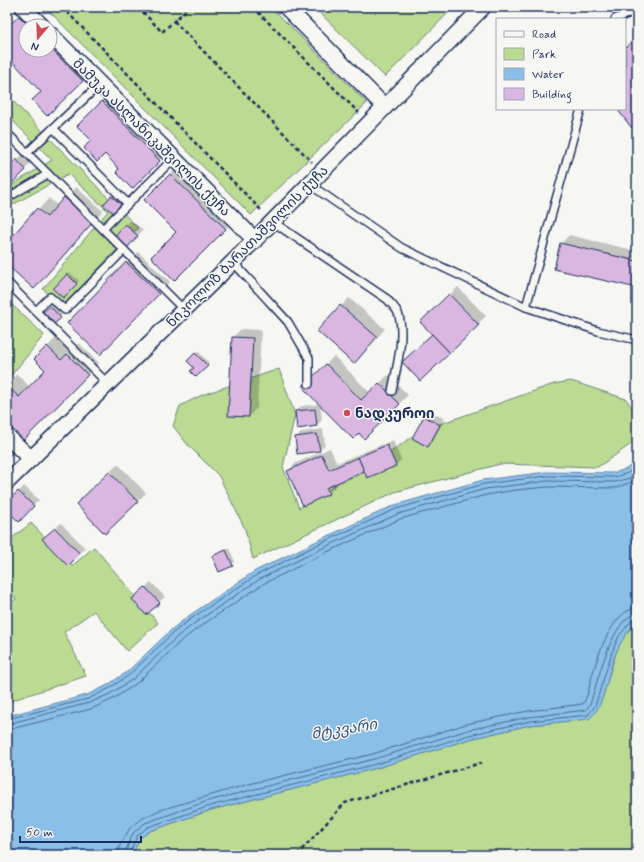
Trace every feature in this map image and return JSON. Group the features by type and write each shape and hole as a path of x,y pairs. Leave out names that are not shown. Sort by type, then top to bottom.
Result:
{"street":[{"path":"24,7 34,18"},
{"path":"286,7 385,107"},
{"name":"ნიკოლოზ ბარათაშვილის ქუჩა","path":"7,482 233,262 483,7"},
{"name":"მამუკა ასლანიკაშვილის ქუჩა","path":"58,42 255,240"},
{"path":"7,436 31,459"}],"lane":[{"path":"617,18 637,10"},
{"path":"27,153 100,84"},
{"path":"526,307 581,110"},
{"path":"53,128 128,204"},
{"path":"7,133 184,310"},
{"path":"103,229 174,158"},
{"path":"7,198 48,174"},
{"path":"309,184 402,248 526,307 598,331 637,340"},
{"path":"273,222 387,299 398,313 401,330 392,391"},
{"path":"36,311 50,297 65,310 124,250"},
{"path":"233,262 288,322 309,358 309,384"},
{"path":"7,282 108,384"}],"path":[{"path":"62,7 273,222"},
{"path":"138,7 162,32 186,10 183,7"},
{"path":"253,7 369,123"},
{"path":"174,21 321,172"},
{"path":"297,855 345,803 481,763"}],"green space":[{"path":"45,7 271,7 367,103 251,215 58,20 58,18 56,18"},
{"path":"314,7 454,7 385,77"},
{"path":"7,95 138,228 62,306 43,289 108,211 68,174 7,208 7,188 52,160 7,115"},
{"path":"7,300 44,335 10,377 7,375"},
{"path":"279,369 295,415 283,467 299,508 319,497 339,482 360,474 420,431 554,384 571,381 626,399 637,415 637,440 598,467 500,464 395,492 253,559 245,529 219,476 188,445 173,426 180,406 202,395"},
{"path":"31,523 72,566 94,547 158,623 127,651 94,611 64,632 86,676 7,702 7,605 16,599 7,589 7,542"},
{"path":"637,621 637,855 132,855 140,838 150,831 211,810 377,768 470,739 530,725 580,720 602,699 616,653 623,638"}],"water":[{"name":"მტკვარი","path":"637,461 637,621 625,636 618,649 599,706 589,719 530,725 470,739 377,768 211,810 150,831 140,838 132,855 7,855 7,716 87,695 106,686 127,672 172,629 190,615 255,571 395,505 483,480 547,472 614,473 626,469"}],"building":[{"path":"19,16 21,18 18,18 18,58 58,58 58,56 83,81 47,116 32,100 41,92 13,62 7,68 7,27"},
{"path":"637,37 637,131 631,127 618,110 626,110 626,47"},
{"path":"102,101 160,161 132,189 116,172 119,169 105,154 97,162 84,148 91,140 77,126"},
{"path":"16,159 26,170 7,188 7,168"},
{"path":"170,174 226,229 174,281 151,257 176,232 144,200"},
{"path":"111,196 121,204 114,213 103,205"},
{"path":"64,197 93,222 34,289 7,265 7,242 37,208 47,217"},
{"path":"125,224 138,236 126,249 113,238"},
{"path":"560,243 637,261 637,288 554,269"},
{"path":"126,262 159,294 100,355 67,323"},
{"path":"67,274 77,284 63,298 53,289"},
{"path":"449,294 479,325 450,353 420,322"},
{"path":"340,305 377,337 354,364 317,331"},
{"path":"50,306 61,318 53,325 42,313"},
{"path":"432,334 450,353 420,381 402,362"},
{"path":"232,337 253,338 249,417 228,416"},
{"path":"47,346 61,360 67,354 88,375 21,443 7,430 7,419 11,415 7,411 7,386 19,397 45,370 34,359"},
{"path":"195,353 208,366 196,377 190,371 194,368 187,361"},
{"path":"326,364 361,400 379,383 400,404 364,439 359,433 353,439 302,387"},
{"path":"315,409 317,426 297,429 295,411"},
{"path":"424,416 440,425 428,447 412,438"},
{"path":"317,434 320,451 297,454 295,437"},
{"path":"7,444 14,451 7,458"},
{"path":"387,445 396,466 367,478 358,457"},
{"path":"322,455 329,470 358,457 364,471 326,488 329,494 303,506 287,471"},
{"path":"109,472 138,502 105,534 76,504"},
{"path":"18,491 34,506 19,522 7,510 7,502"},
{"path":"55,528 80,554 68,566 42,539"},
{"path":"226,550 233,566 219,572 212,556"},
{"path":"145,587 160,603 146,615 132,599"}],"place":[{"name":"ნადკუროი","path":"347,413"}]}
